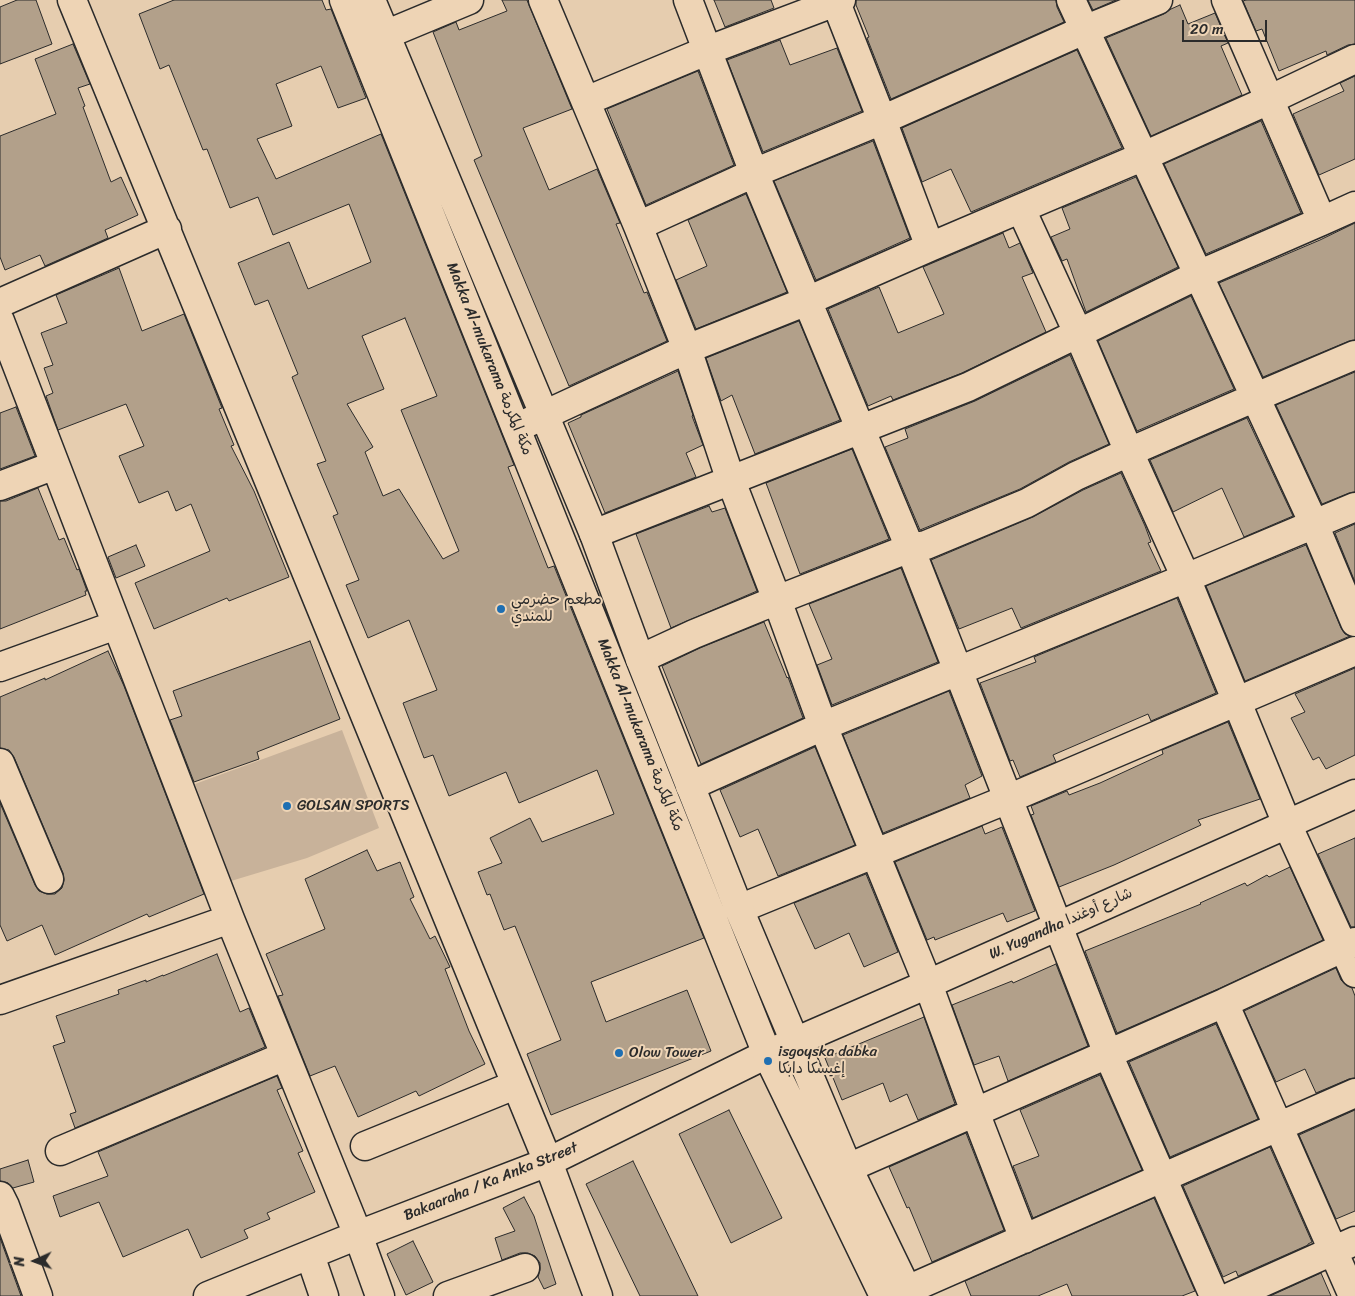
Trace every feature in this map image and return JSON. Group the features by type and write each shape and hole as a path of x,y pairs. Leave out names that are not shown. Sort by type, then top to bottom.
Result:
{"main road":[{"path":"72,0 548,1162 598,1296"},
{"name":"Makka Al-mukarama مكة المكرمة","path":"344,0 768,1054 900,1294"},
{"name":"Makka Al-mukarama مكة المكرمة","path":"371,0 594,534 640,659 739,909 900,1294"},
{"path":"385,35 469,0"},
{"path":"543,0 638,226 687,349 731,481 823,726 928,984 1024,1239"},
{"path":"688,0 754,173 910,548 1108,1054 1214,1296"},
{"path":"1071,0 1314,524 1355,622"},
{"path":"638,226 754,173 882,120 1084,30 1158,0"},
{"path":"1226,0 1322,221"},
{"path":"586,102 706,51 837,1 930,247"},
{"path":"516,428 687,349 807,301 1144,156 1355,59"},
{"path":"594,534 968,388 1198,275 1355,206"},
{"path":"1021,209 1186,578 1287,824 1349,945 1355,973"},
{"path":"0,302 167,229"},
{"path":"0,321 230,919 358,1235 380,1296"},
{"path":"640,659 694,634 777,600 910,548 926,545 1028,503 1076,476 1129,452 1355,355"},
{"path":"0,486 55,464"},
{"path":"690,786 823,726 1186,578 1355,506"},
{"path":"0,667 116,625"},
{"path":"739,909 874,852 1008,799 1355,651"},
{"path":"0,763 49,879"},
{"name":"W. Yugandha شارع أوغندا","path":"768,1054 1355,794"},
{"path":"0,1000 230,919"},
{"path":"848,1168 1224,1003 1349,945"},
{"path":"1224,1003 1279,1126 1344,1246 1353,1296"},
{"name":"Bakaaraha / Ka Anka Street","path":"208,1296 358,1235 548,1162 768,1054"},
{"path":"60,1151 285,1056"},
{"path":"365,1146 516,1085"},
{"path":"900,1294 1355,1093"},
{"path":"0,1196 38,1296"},
{"path":"1232,1296 1344,1246"},
{"path":"310,1255 324,1296"},
{"path":"448,1296 525,1268"}],"shaded area":[{"name":"GOLSAN SPORTS","path":"342,730 379,828 307,858 231,881 195,784"}],"building":[{"path":"17,0 36,0 52,44 0,64 0,7"},
{"path":"174,0 322,0 326,10 331,9 366,98 338,108 321,66 276,84 292,126 257,139 276,179 381,134 514,465 508,467 548,568 554,566 704,938 591,982 606,1022 687,990 711,1051 551,1115 527,1054 561,1040 515,926 504,930 490,894 487,895 478,872 502,863 490,838 530,818 542,842 614,814 597,770 519,803 506,772 449,796 433,755 424,758 403,703 437,690 409,620 368,638 346,585 359,580 333,516 338,514 317,464 326,461 292,377 298,374 268,300 255,305 238,263 289,242 308,289 371,262 349,204 273,235 258,197 230,208 207,149 203,150 169,65 160,69 139,14","holes":["405,318 437,396 401,410 459,551 443,559 399,489 383,496 365,452 373,447 347,404 384,389 362,336"]},
{"path":"502,0 527,0 572,109 523,128 549,190 597,169 620,223 616,224 644,293 647,292 667,341 569,386 474,160 482,156 433,32 456,22 459,30 507,11"},
{"path":"714,0 771,0 774,8 725,27"},
{"path":"856,0 1056,0 1064,22 891,99 867,38 869,37 856,5"},
{"path":"1088,0 1116,0 1093,10"},
{"path":"1355,0 1355,44 1348,45 1327,55 1326,51 1279,71 1262,29 1256,31 1243,1"},
{"path":"1180,5 1188,24 1215,13 1228,43 1221,46 1242,95 1151,136 1106,38 1164,14"},
{"path":"780,40 790,65 837,48 862,111 763,152 727,60"},
{"path":"73,44 90,84 78,88 85,106 83,107 111,182 121,177 138,215 105,230 108,238 45,266 40,255 5,270 0,257 0,136 56,114 35,59"},
{"path":"1077,50 1122,148 971,212 951,169 922,182 902,128"},
{"path":"698,71 734,165 646,205 607,109"},
{"path":"1355,76 1355,159 1319,175 1293,114 1344,91 1340,83"},
{"path":"1261,121 1301,213 1206,254 1164,164"},
{"path":"873,141 910,238 816,280 774,181"},
{"path":"1136,177 1178,267 1086,312 1067,259 1062,261 1051,237 1070,229 1062,208"},
{"path":"746,194 787,292 696,329 676,280 707,266 688,220"},
{"path":"1355,223 1355,340 1263,377 1219,283"},
{"path":"1003,233 1009,248 1020,243 1033,273 1022,277 1046,332 962,373 893,400 891,396 868,406 828,309 879,287 898,333 944,314 923,267"},
{"path":"119,268 142,331 184,314 222,408 219,409 234,445 231,446 254,491 289,577 229,601 227,598 154,629 135,583 210,551 191,504 176,511 168,491 139,503 119,456 144,446 126,404 58,430 46,396 53,393 44,368 53,365 41,333 67,323 56,295"},
{"path":"1191,296 1234,389 1137,431 1098,341"},
{"path":"799,321 840,420 755,454 732,395 721,401 706,358"},
{"path":"1070,355 1109,444 1069,462 1020,489 920,530 885,447 908,438 905,429 975,401"},
{"path":"678,371 703,445 686,453 696,477 605,513 568,423 581,417 581,415"},
{"path":"1355,372 1355,492 1322,504 1276,405"},
{"path":"16,407 35,456 0,469 0,413"},
{"path":"1247,418 1293,516 1244,537 1222,488 1173,512 1150,460"},
{"path":"852,449 889,539 800,574 766,483"},
{"path":"1121,473 1145,526 1151,542 1148,543 1161,571 1021,628 1012,608 959,629 931,560 1033,517 1083,490"},
{"path":"38,488 59,540 64,538 77,570 79,569 87,591 85,591 86,595 0,629 0,501 6,501"},
{"path":"709,506 712,512 725,508 757,591 671,628 636,534"},
{"path":"1355,524 1355,582 1335,533"},
{"path":"136,545 145,566 116,578 108,557"},
{"path":"1306,545 1341,628 1345,634 1350,636 1245,681 1206,586"},
{"path":"901,568 938,662 832,705 817,665 832,659 809,604"},
{"path":"1177,598 1216,693 1151,721 1148,714 1053,755 1056,762 1020,777 1013,760 1010,761 980,683 1036,662 1034,657"},
{"path":"764,622 788,677 803,718 701,764 662,666"},
{"path":"310,641 340,719 257,752 259,759 194,782 170,720 182,716 173,691"},
{"path":"108,651 124,686 204,894 149,917 147,914 55,955 42,925 7,941 0,925 0,803 39,891 55,894 62,888 64,880 63,873 14,757 9,750 0,748 0,697 45,678 45,680"},
{"path":"1355,668 1355,755 1326,769 1319,757 1313,760 1291,718 1305,712 1295,694"},
{"path":"949,691 982,776 965,785 970,798 883,833 843,735"},
{"path":"1228,722 1260,799 1198,820 1201,825 1114,865 1059,887 1031,815 1034,814 1031,806 1067,791 1069,795 1100,783 1163,754 1162,750"},
{"path":"815,747 855,845 778,876 758,829 740,837 720,790"},
{"path":"982,826 985,834 1002,827 1035,911 1007,922 1003,913 935,940 934,937 927,940 895,862"},
{"path":"1355,838 1355,927 1351,927 1318,854"},
{"path":"367,850 377,871 400,862 414,897 410,899 430,939 435,936 450,967 445,969 469,1031 485,1064 419,1096 416,1091 358,1117 335,1066 310,1076 278,996 283,995 266,954 325,929 305,879"},
{"path":"1290,867 1323,940 1117,1033 1085,951 1201,904 1245,883 1247,886 1267,875 1269,877"},
{"path":"866,874 898,952 864,967 849,933 815,949 794,903"},
{"path":"217,954 240,1012 249,1008 265,1047 75,1128 70,1114 76,1112 53,1046 65,1042 56,1016 119,994 118,990 163,976"},
{"path":"1056,964 1088,1046 1008,1081 999,1056 974,1065 952,1005 1012,981 1013,983"},
{"path":"1336,968 1341,980 1352,988 1355,996 1355,1078 1316,1093 1305,1069 1276,1082 1244,1011"},
{"path":"924,1017 955,1104 918,1120 907,1094 890,1102 883,1083 842,1100 825,1058"},
{"path":"1216,1024 1258,1119 1170,1157 1129,1062"},
{"path":"1100,1075 1142,1170 1033,1218 1013,1166 1039,1156 1020,1110"},
{"path":"277,1076 282,1088 277,1090 303,1151 298,1153 315,1192 267,1213 270,1219 244,1230 248,1238 201,1258 188,1229 123,1257 99,1202 60,1217 53,1196 108,1176 98,1152"},
{"path":"729,1110 782,1218 731,1243 679,1134"},
{"path":"1355,1110 1355,1211 1336,1219 1299,1135"},
{"path":"966,1133 1004,1230 932,1262 909,1207 907,1208 889,1167"},
{"path":"1270,1147 1312,1242 1238,1276 1236,1271 1223,1277 1183,1186"},
{"path":"28,1160 34,1182 13,1188 8,1183 0,1181 0,1169"},
{"path":"633,1161 698,1296 640,1296 586,1184"},
{"path":"524,1197 534,1216 556,1284 544,1289 538,1277 540,1263 535,1256 528,1253 520,1253 502,1260 495,1238 515,1231 503,1208"},
{"path":"1154,1198 1195,1291 1182,1296 1072,1296 1067,1284 1038,1296 971,1296 965,1281"},
{"path":"0,1238 21,1296 0,1296"},
{"path":"413,1241 433,1282 406,1295 387,1254"},
{"path":"1321,1273 1331,1296 1270,1296"}],"place":[{"name":"مطعم حضرمي للمندي","path":"501,609"},
{"name":"GOLSAN SPORTS","path":"287,806"},
{"name":"Olow Tower","path":"619,1053"},
{"name":"isgoyska dabka إغيسكا دابكا","path":"768,1061"}]}
